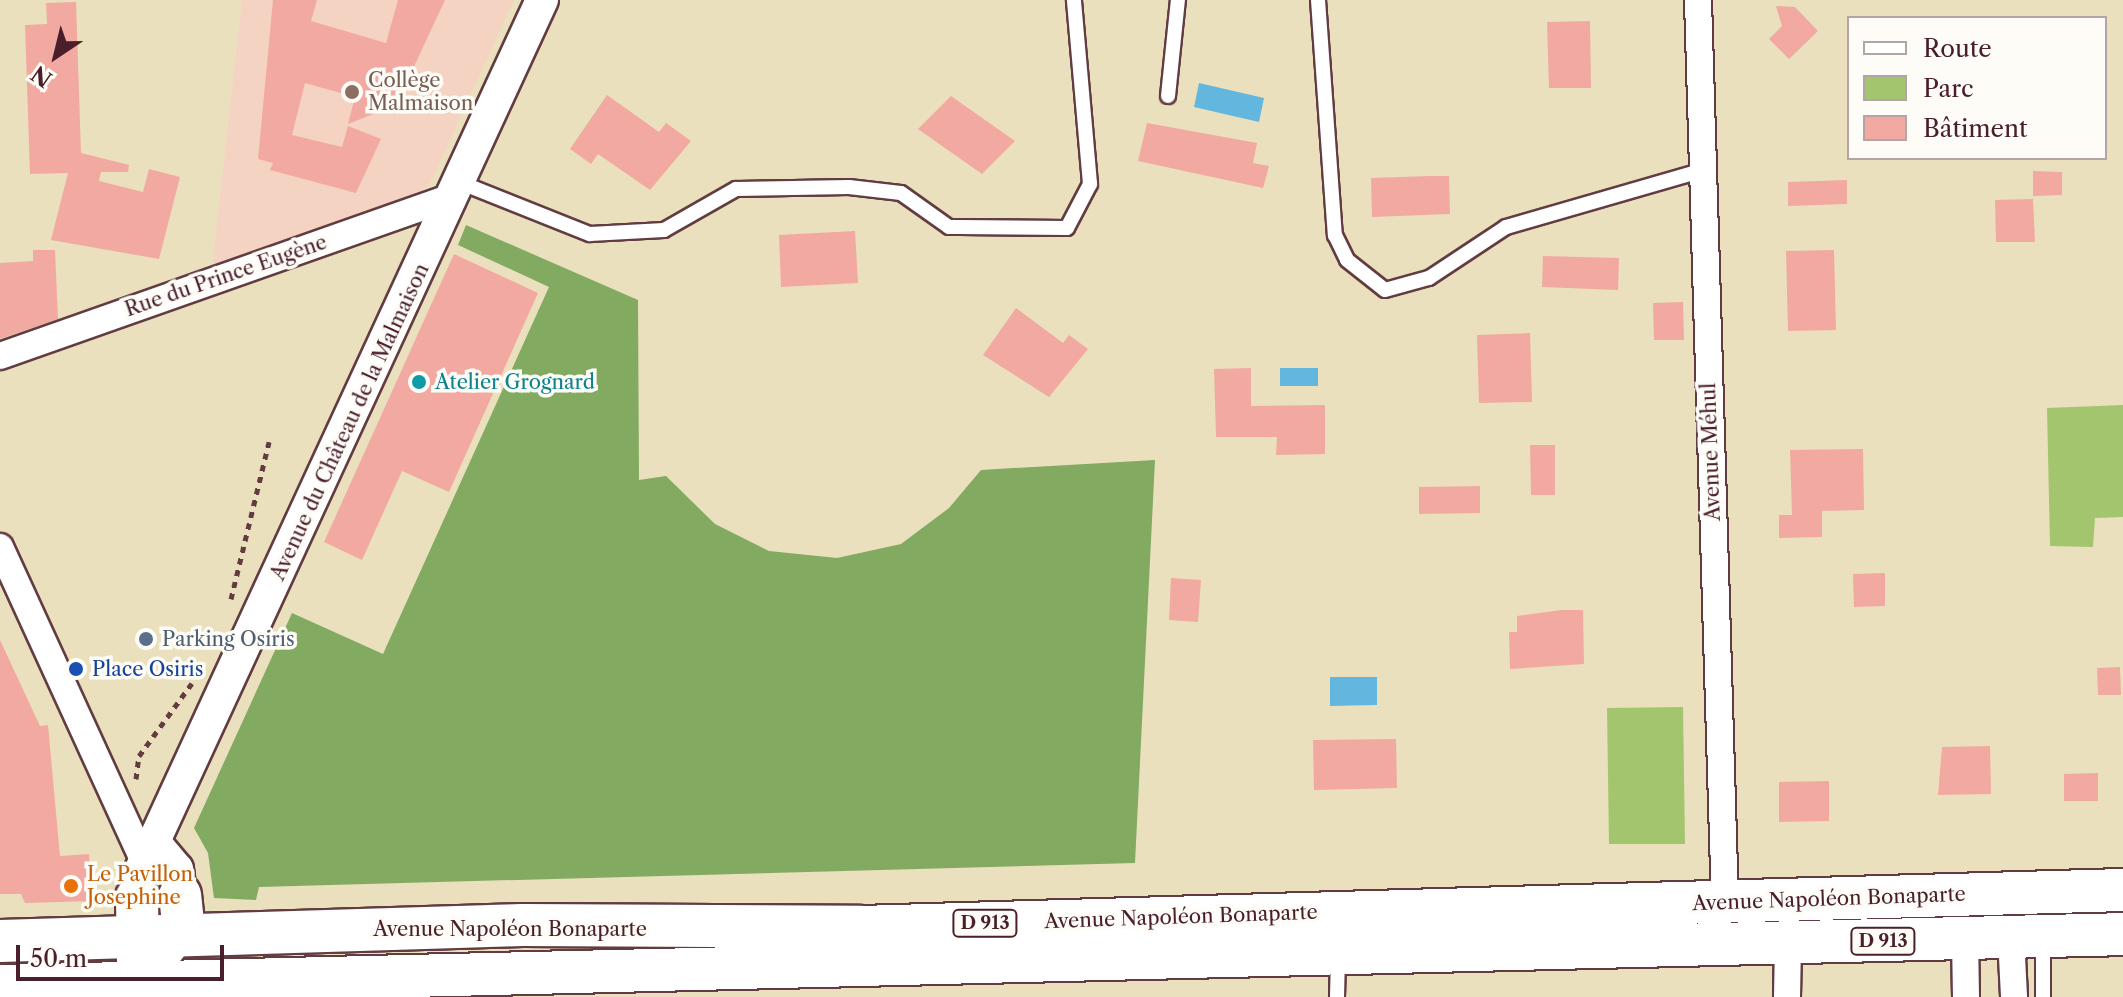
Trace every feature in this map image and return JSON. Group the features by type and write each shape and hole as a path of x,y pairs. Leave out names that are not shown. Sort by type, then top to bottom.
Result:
{"main road":[{"name":"Avenue Napoléon Bonaparte","path":"180,914 415,929 679,930 2123,890"},
{"path":"2031,937 2055,917 2053,893"},
{"name":"Avenue Napoléon Bonaparte","path":"0,986 142,914"},
{"name":"Avenue Napoléon Bonaparte","path":"0,941 142,914 445,988 1338,956 2123,934"},
{"path":"0,974 44,963 142,914 180,914"},
{"path":"415,929 445,988"},
{"name":"D 913","path":"445,988 463,953 651,947 679,930"}],"street":[{"name":"Avenue du Château de la Malmaison","path":"142,914 456,190 542,0"},
{"name":"Avenue Méhul","path":"1698,0 1725,903"},
{"name":"Rue du Prince Eugène","path":"0,356 456,190"},
{"path":"0,547 142,914"},
{"path":"142,914 177,869 180,914"},
{"path":"2014,997 2031,937"},
{"path":"1965,939 1966,997"},
{"path":"1787,997 1788,943"}],"lane":[{"path":"456,190 590,234 664,230 736,189 849,187 901,193 949,227 1067,228 1090,184 1074,0"},
{"path":"1168,96 1178,0"},
{"path":"1318,0 1335,235 1347,260 1385,290 1429,278 1506,227 1703,170"},
{"path":"2031,937 2043,997"},
{"path":"1337,997 1338,956"}],"path":[{"path":"227,614 269,442"},
{"path":"135,784 139,756 202,668"}],"shaded area":[{"name":"Collège Malmaison","path":"242,0 514,0 430,184 410,200 212,268"}],"green space":[{"path":"466,225 638,300 639,480 666,476 715,524 769,551 837,558 901,544 949,508 981,470 1155,460 1135,863 259,887 256,900 214,898 208,853 194,828 292,613 383,654 549,287 458,245"},
{"path":"2123,405 2123,517 2095,518 2093,547 2050,546 2047,408"},
{"path":"1683,707 1685,844 1609,844 1607,708"}],"water":[{"path":"1199,83 1264,98 1259,122 1194,107"},
{"path":"1280,368 1318,368 1318,386 1280,386"},
{"path":"1330,677 1377,677 1377,705 1330,706"}],"building":[{"path":"273,0 317,0 311,21 386,43 398,0 445,0 396,105 348,124 355,97 305,83 292,135 342,147 348,126 381,139 356,193 270,170 273,163 258,159"},
{"path":"76,2 81,153 129,165 128,172 101,172 99,181 143,192 149,169 180,177 159,259 51,240 68,173 30,174 25,25 47,24 46,3"},
{"path":"1776,6 1795,7 1818,31 1789,59 1769,39 1782,26"},
{"path":"1590,21 1591,88 1549,88 1547,22"},
{"path":"607,95 659,132 666,123 691,141 650,190 598,154 591,164 570,149"},
{"path":"951,96 1015,141 982,174 918,129"},
{"path":"1147,123 1257,143 1253,163 1269,166 1263,188 1138,161"},
{"path":"2033,171 2062,172 2062,195 2033,196"},
{"path":"1449,176 1450,214 1372,217 1371,178"},
{"path":"1847,180 1847,204 1788,206 1788,182"},
{"path":"2033,199 2035,242 1996,242 1995,200"},
{"path":"855,231 858,283 781,287 779,235"},
{"path":"33,250 55,250 58,319 0,339 0,263 33,261"},
{"path":"1834,250 1836,330 1788,331 1786,251"},
{"path":"454,254 538,293 449,492 402,471 362,560 324,542"},
{"path":"1543,256 1619,258 1618,290 1542,287"},
{"path":"1683,302 1684,340 1654,340 1653,303"},
{"path":"1016,308 1063,343 1069,335 1088,349 1049,397 983,355"},
{"path":"1530,333 1532,402 1479,403 1477,335"},
{"path":"1251,368 1251,406 1325,405 1325,454 1276,455 1277,437 1216,437 1214,369"},
{"path":"1530,445 1555,445 1555,495 1531,495"},
{"path":"1863,449 1864,510 1822,511 1822,537 1779,538 1779,515 1792,515 1790,450"},
{"path":"1480,486 1480,513 1419,514 1419,487"},
{"path":"1885,573 1885,606 1854,607 1853,574"},
{"path":"1171,578 1201,580 1198,622 1169,620"},
{"path":"1583,610 1584,664 1510,669 1509,632 1517,632 1517,616"},
{"path":"0,640 40,726 48,725 60,856 89,854 92,901 25,903 21,894 0,894"},
{"path":"2120,667 2121,695 2098,695 2097,668"},
{"path":"1396,739 1397,788 1314,790 1313,740"},
{"path":"1990,746 1991,794 1938,795 1942,747"},
{"path":"2098,773 2098,801 2064,801 2064,774"},
{"path":"1829,781 1829,821 1779,822 1779,782"}],"place":[{"name":"Collège Malmaison","path":"352,92"},
{"name":"Atelier Grognard","path":"419,382"},
{"name":"Parking Osiris","path":"146,639"},
{"name":"Place Osiris","path":"76,669"},
{"name":"Le Pavillon Josephine","path":"71,886"}]}
